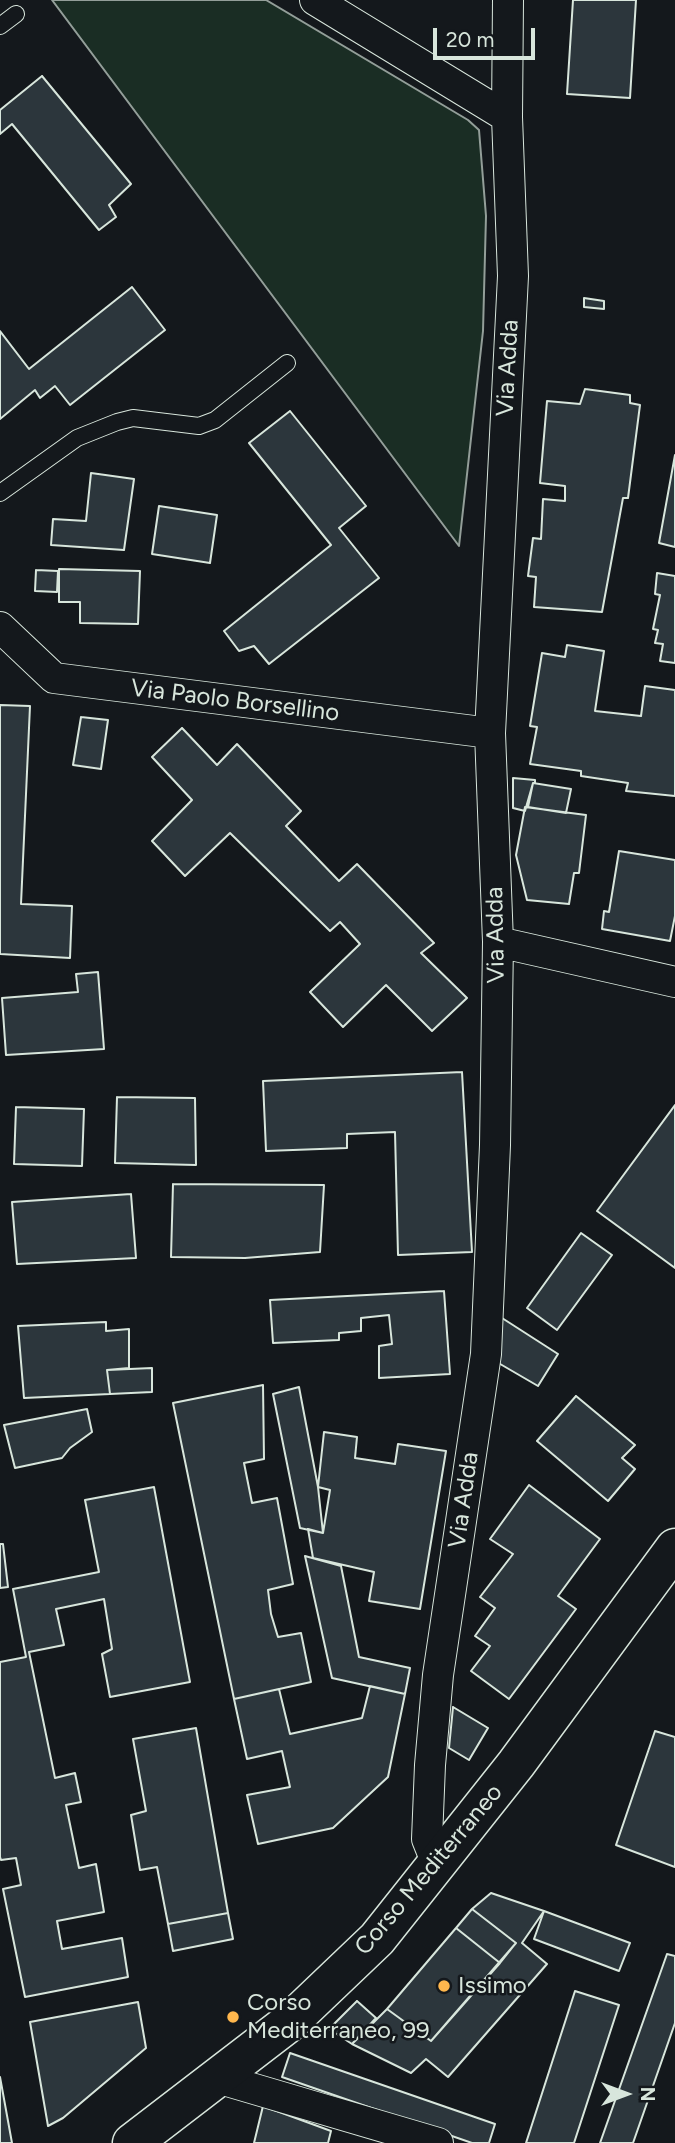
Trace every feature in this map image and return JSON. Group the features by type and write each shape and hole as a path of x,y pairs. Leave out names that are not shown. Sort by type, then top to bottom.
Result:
{"main road":[{"name":"Corso Mediterraneo","path":"132,2143 291,2021 377,1939 516,1764 675,1548"}],"street":[{"path":"314,0 507,117"},
{"name":"Via Adda","path":"438,1864 427,1839 430,1765 438,1675 486,1354 495,1144 498,942 490,733 513,276 507,117 508,0"},
{"name":"Via Paolo Borsellino","path":"0,627 54,678 490,733"},
{"path":"498,942 675,982"},
{"path":"217,2078 438,2143"}],"lane":[{"path":"0,26 16,14"},
{"path":"0,493 77,438 117,422 133,418 199,426 215,421 287,363"}],"green space":[{"path":"52,0 266,0 468,120 479,130 486,216 483,331 459,546"}],"building":[{"path":"573,0 636,0 630,98 567,94"},
{"path":"42,76 131,184 109,205 116,217 99,230 12,124 0,134 0,110"},
{"path":"132,287 165,330 70,405 55,386 40,398 35,390 0,419 0,331 29,369"},
{"path":"584,298 604,301 604,309 584,307"},
{"path":"585,389 630,395 630,403 640,405 628,498 623,498 602,612 534,607 536,577 528,576 533,538 541,539 543,499 565,501 565,486 540,483 547,401 580,404"},
{"path":"290,411 366,506 339,528 379,578 269,664 254,646 239,651 224,631 331,545 249,443"},
{"path":"675,455 675,547 659,543"},
{"path":"91,473 134,479 124,550 51,545 53,519 86,521"},
{"path":"159,506 217,515 210,563 152,554"},
{"path":"59,569 140,571 138,624 80,623 80,602 59,602"},
{"path":"36,570 58,571 57,592 35,591"},
{"path":"657,573 675,576 675,663 660,661 663,644 655,643 658,630 653,629 660,595 655,594"},
{"path":"567,645 604,651 595,711 641,716 645,686 675,690 675,796 626,791 628,783 581,776 581,771 530,764 537,727 530,726 542,653 565,657"},
{"path":"0,705 30,706 21,904 72,906 70,958 0,954"},
{"path":"81,717 108,720 101,769 73,765"},
{"path":"182,728 217,765 237,744 301,811 286,826 339,881 357,864 434,943 421,953 467,998 432,1031 386,985 343,1027 310,992 360,944 340,922 330,931 230,833 185,876 152,841 192,800 152,757"},
{"path":"513,778 535,780 525,811 513,808"},
{"path":"533,783 571,789 566,813 528,807"},
{"path":"525,807 586,815 579,873 574,873 569,904 527,900 516,855"},
{"path":"619,851 675,860 675,916 670,941 602,929 604,911 609,912"},
{"path":"98,972 104,1049 6,1055 2,998 78,992 76,974"},
{"path":"462,1072 472,1252 398,1255 395,1132 347,1134 347,1148 266,1151 263,1081"},
{"path":"117,1097 195,1098 196,1165 115,1163"},
{"path":"675,1105 675,1268 597,1211"},
{"path":"16,1107 84,1109 82,1166 14,1164"},
{"path":"173,1184 324,1185 320,1252 245,1258 171,1257"},
{"path":"131,1194 136,1258 17,1264 12,1202"},
{"path":"581,1233 612,1255 557,1330 527,1308"},
{"path":"444,1291 450,1374 379,1378 379,1346 392,1344 389,1315 361,1318 361,1331 339,1333 339,1340 273,1343 270,1300"},
{"path":"502,1318 558,1354 538,1386 495,1361"},
{"path":"106,1322 106,1331 129,1329 129,1368 107,1370 110,1394 24,1398 18,1326"},
{"path":"152,1368 152,1392 110,1394 107,1370"},
{"path":"263,1385 264,1459 244,1463 252,1503 277,1498 293,1584 268,1590 271,1614 278,1637 301,1633 311,1682 234,1699 173,1403"},
{"path":"299,1387 318,1487 323,1533 300,1528 273,1394"},
{"path":"576,1396 635,1445 622,1458 635,1469 608,1501 537,1441"},
{"path":"87,1409 92,1432 70,1448 62,1458 15,1468 4,1425"},
{"path":"324,1432 357,1437 355,1458 395,1464 398,1444 446,1451 420,1609 369,1601 374,1572 313,1558 308,1529 323,1533 330,1490 318,1487"},
{"path":"529,1485 600,1539 558,1596 576,1609 509,1699 471,1671 490,1646 475,1636 495,1608 480,1597 513,1554 490,1539"},
{"path":"154,1487 190,1682 110,1697 102,1654 112,1649 104,1599 56,1609 64,1645 29,1652 55,1778 75,1773 81,1802 66,1805 79,1868 96,1864 104,1912 57,1921 62,1949 122,1938 128,1977 25,1997 3,1889 21,1885 16,1858 1,1860 0,1857 0,1662 26,1657 13,1589 99,1572 85,1500"},
{"path":"0,1544 3,1544 8,1587 0,1588"},
{"path":"305,1556 341,1566 359,1657 410,1668 405,1694 332,1678"},
{"path":"370,1686 405,1694 388,1777 333,1828 258,1844 247,1795 290,1787 282,1751 247,1759 234,1699 279,1689 290,1734 362,1718"},
{"path":"453,1707 488,1728 469,1760 449,1748"},
{"path":"196,1728 228,1913 168,1924 157,1867 140,1870 131,1815 146,1811 133,1739"},
{"path":"655,1731 675,1737 675,1867 616,1845"},
{"path":"491,1893 544,1911 522,1943 547,1964 448,2077 426,2059 411,2073 352,2044 387,2009 431,2041 516,1943 472,1909"},
{"path":"472,1909 516,1943 500,1963 456,1928"},
{"path":"544,1911 630,1943 619,1971 534,1939"},
{"path":"228,1913 233,1939 173,1951 168,1924"},
{"path":"456,1928 500,1963 431,2041 387,2009"},
{"path":"667,1954 675,1956 675,2023 633,2143 600,2143"},
{"path":"575,1991 619,2005 574,2143 526,2143"},
{"path":"357,2001 376,2018 352,2044 329,2029"},
{"path":"138,2002 146,2048 63,2118 48,2126 30,2022"},
{"path":"290,2053 495,2124 489,2143 472,2143 282,2077"},
{"path":"0,2077 12,2143 0,2143"},
{"path":"263,2106 331,2131 328,2143 254,2143"}],"place":[{"name":"Issimo","path":"444,1986"},
{"name":"Corso Mediterraneo, 99","path":"233,2017"}]}
